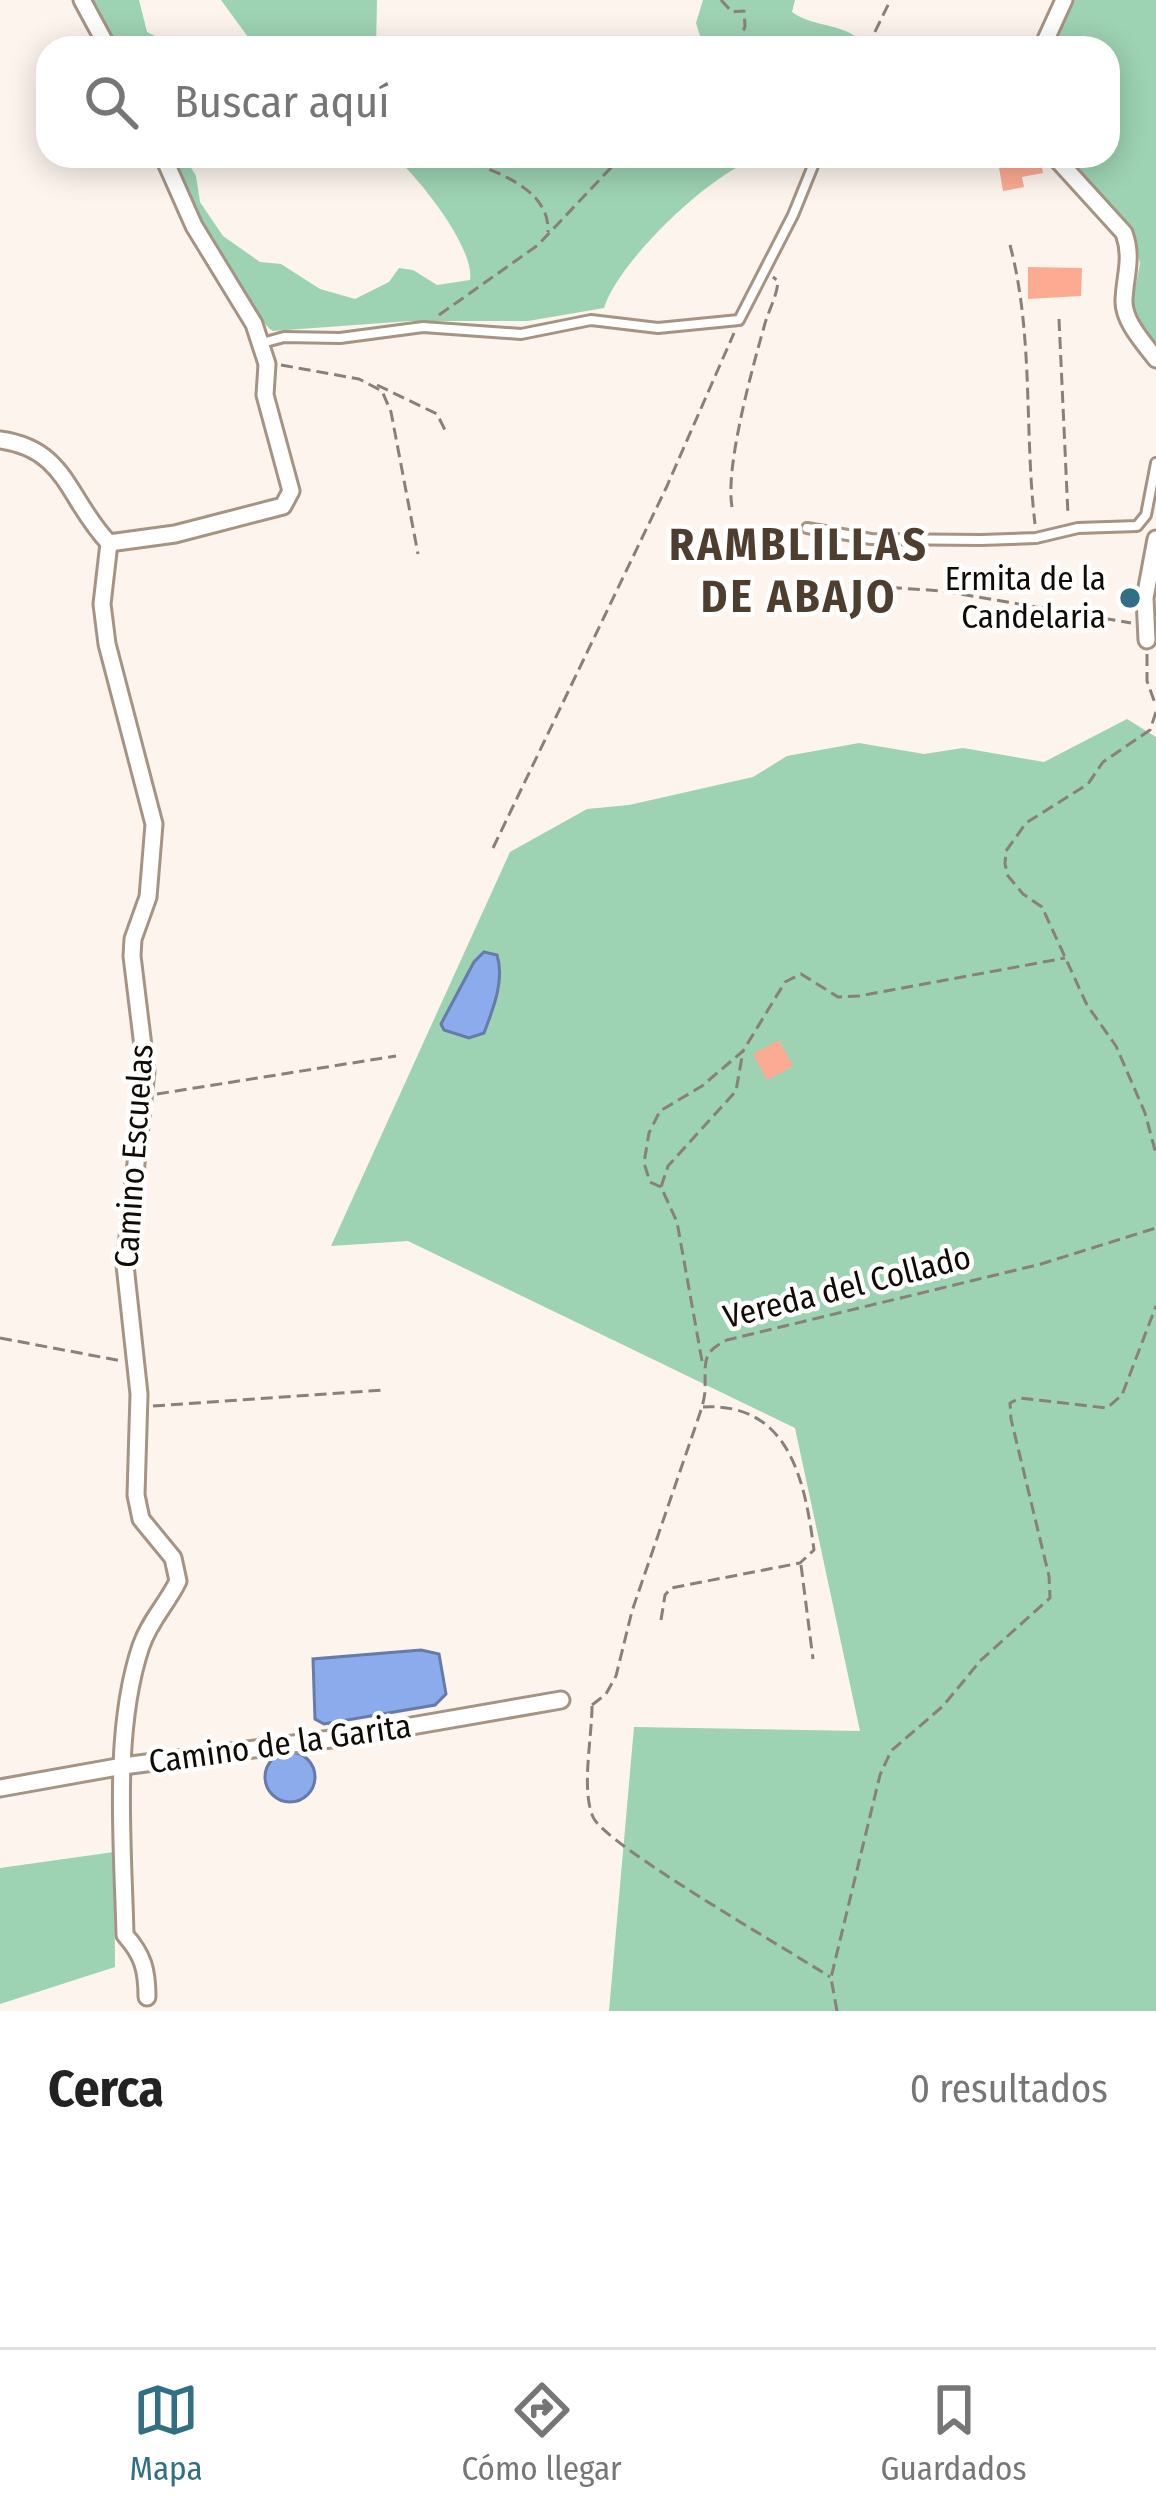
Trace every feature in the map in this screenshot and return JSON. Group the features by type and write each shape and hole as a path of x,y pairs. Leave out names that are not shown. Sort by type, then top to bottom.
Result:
{"street":[{"path":"82,0 102,36"},
{"path":"1048,36 1064,0"},
{"path":"0,440 25,444 53,462 85,515 109,543 175,534 283,506 291,490 265,395 268,364 228,277 194,226 169,168"},
{"path":"1065,168 1124,233 1130,249 1126,315 1156,359"},
{"path":"1146,633 1145,598 1156,539"},
{"name":"Camino Escuelas","path":"109,543 102,604 107,644 154,824 148,897 132,956 146,1071 125,1265 139,1407 136,1495 141,1519 173,1558 178,1581 155,1613 140,1649 123,1766"},
{"name":"Camino de la Garita","path":"0,1788 561,1700"},
{"path":"123,1766 125,1935 147,1970 147,1997"}],"lane":[{"path":"260,344 423,327 520,334 591,320 658,328 739,320 811,168"},
{"path":"807,528 871,539 1036,538 1068,529 1137,526 1145,515 1156,463"}],"path":[{"path":"722,0 732,12 744,11 742,36"},
{"path":"873,36 889,3"},
{"path":"481,168 532,193 548,218 548,234"},
{"path":"423,327 508,270 611,168"},
{"path":"1010,244 1028,373 1036,538"},
{"path":"732,507 729,491 734,462 763,330 778,289 771,275 760,279"},
{"path":"1059,319 1068,529"},
{"path":"493,848 667,486 739,320"},
{"path":"268,364 303,367 375,385 437,414 446,432"},
{"path":"375,385 391,412 418,554"},
{"path":"854,585 944,591 1146,633 1147,681 1156,709 1150,730 1102,762 1088,784 1026,823 1006,851 1008,876 1042,907 1087,1005 1116,1046 1145,1113 1156,1154"},
{"path":"702,1363 677,1222 661,1187 650,1182 644,1163 649,1132 660,1111 702,1086 742,1051 785,982 801,974 838,998 1065,958"},
{"path":"661,1187 668,1166 736,1091 742,1051"},
{"path":"143,1096 395,1056"},
{"name":"Vereda del Collado","path":"831,1978 598,1826 589,1801 592,1705 606,1694 616,1676 632,1611 701,1408 705,1392 702,1363 708,1352 727,1340 1041,1264 1156,1228"},
{"path":"837,2011 831,1978 880,1775 891,1751 943,1706 981,1660 1050,1598 1010,1403 1020,1398 1107,1408 1123,1395 1156,1306"},
{"path":"0,1338 111,1361 135,1357"},
{"path":"139,1407 384,1390"},
{"path":"661,1620 664,1595 671,1588 800,1563 814,1550 793,1456 784,1441 755,1417 728,1408 701,1408"},
{"path":"800,1563 813,1659"}],"green space":[{"path":"91,0 139,0 147,32 155,36 108,36"},
{"path":"221,0 377,0 376,36 247,36"},
{"path":"703,0 795,0 792,12 799,17 855,36 700,36 696,23"},
{"path":"1071,0 1156,0 1156,350 1131,308 1140,264 1136,241 1071,168 1120,168 1120,36 1056,36"},
{"path":"176,168 191,168 200,202 223,236 260,262 281,264 320,289 355,299 389,282 399,268 413,270 437,285 470,280 455,233 406,168 736,168 695,197 648,242 613,288 604,308 528,321 410,321 273,331 233,277"},
{"path":"1127,719 1156,737 1156,2011 609,2011 634,1727 860,1731 795,1428 408,1241 331,1246 510,852 587,809 629,805 753,777 787,756 859,743 924,754 963,748 1044,762"},
{"path":"114,1852 115,1967 0,2004 0,1868"}],"water":[{"path":"484,952 497,955 500,974 484,1033 469,1038 444,1030 441,1024"},
{"path":"421,1650 439,1654 446,1694 435,1705 324,1724 315,1719 313,1659"},
{"path":"280,1753 300,1753 314,1767 314,1787 300,1801 280,1801 266,1787 266,1767"}],"building":[{"path":"999,168 1042,168 1043,173 1022,177 1024,187 1003,191"},
{"path":"1028,267 1082,268 1081,296 1028,299"},
{"path":"779,1040 793,1066 767,1080 753,1054"}],"place":[{"name":"Ermita de la Candelaria","path":"1130,598"}],"district":[{"name":"RAMBLILLAS DE ABAJO","path":"799,571"}]}
